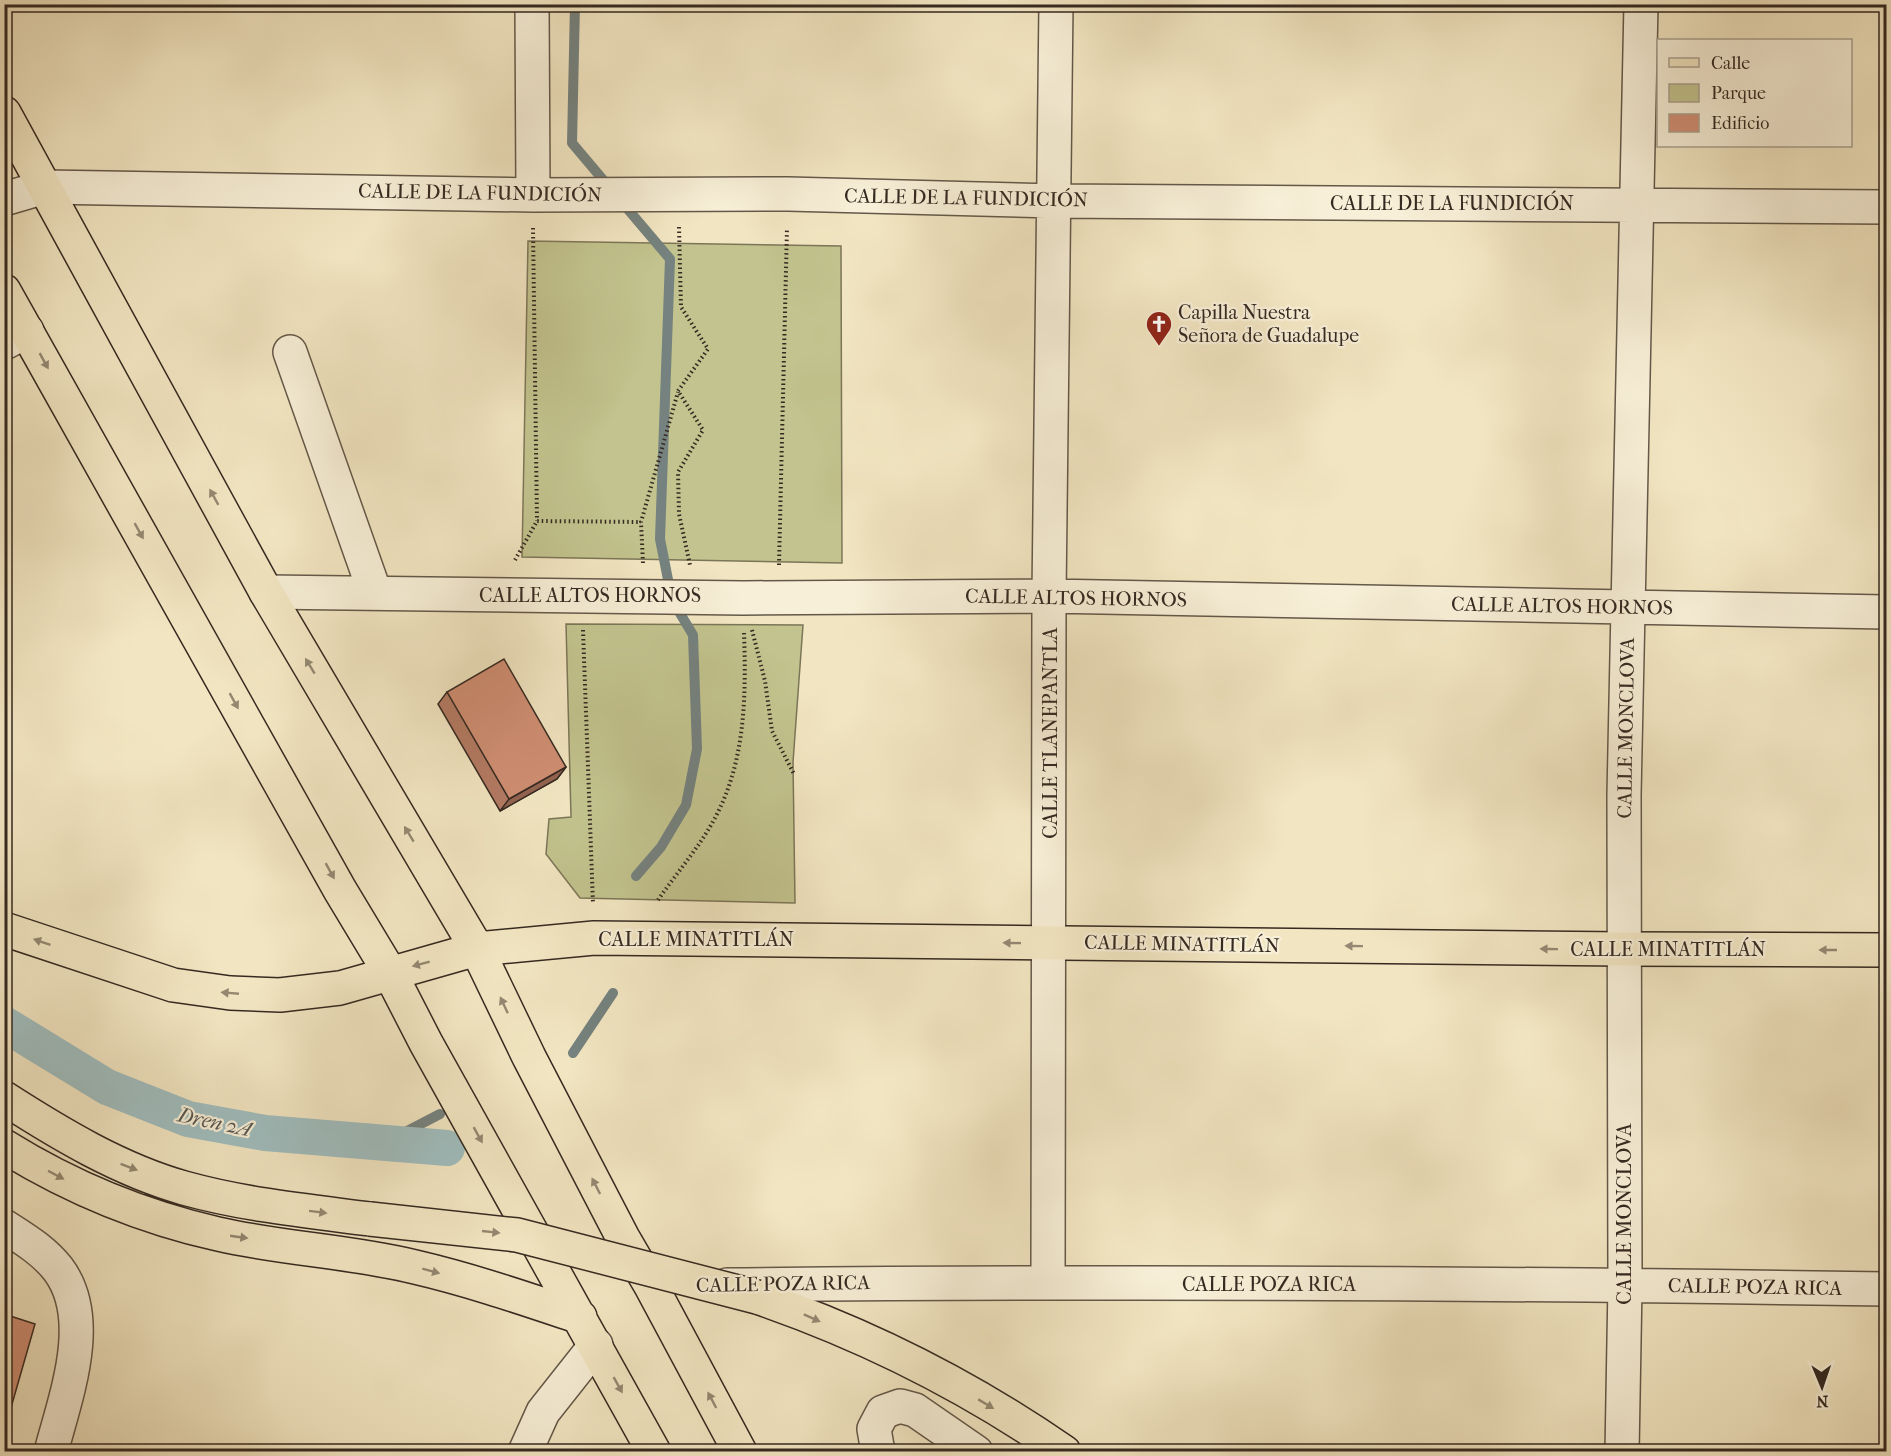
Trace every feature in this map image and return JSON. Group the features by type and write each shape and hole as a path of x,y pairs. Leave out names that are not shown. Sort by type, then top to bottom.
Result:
{"main road":[{"path":"4,113 266,592 477,949 529,1057 623,1238 740,1452"},
{"path":"4,291 16,337 390,973 654,1452"},
{"name":"CALLE MINATITLÁN","path":"4,929 173,985 230,993 280,994 340,988 477,949 594,938 1887,950"},
{"path":"4,1098 49,1127 108,1158 183,1188 251,1204 517,1235 757,1297 930,1370 1064,1452"},
{"path":"4,1146 69,1181 145,1214 219,1234 338,1251 415,1266 494,1288 580,1317"}],"street":[{"path":"532,4 533,195"},
{"name":"CALLE TLANEPANTLA","path":"1047,1282 1050,943 1049,596 1056,4"},
{"name":"CALLE MONCLOVA","path":"1622,1452 1625,1285 1623,949 1630,427 1641,4"},
{"name":"CALLE DE LA FUNDICIÓN","path":"4,198 45,187 533,195 788,194 1055,201 1887,207"},
{"path":"290,352 375,593"},
{"name":"CALLE ALTOS HORNOS","path":"266,592 644,597 696,595 743,598 1049,596 1887,612"},
{"path":"4,1226 37,1246 59,1271 74,1307 73,1354 66,1396 51,1452"},
{"name":"CALLE POZA RICA","path":"651,1286 1047,1282 1625,1285 1887,1289"},
{"path":"525,1452 543,1412 596,1345"},
{"path":"878,1452 874,1429 883,1412 900,1406 915,1410 976,1452"}],"path":[{"path":"778,598 788,194"},
{"path":"495,595 537,521 533,195"},
{"path":"644,597 641,522 678,391 708,349 681,307 678,195"},
{"path":"678,391 703,430 678,472 679,514 696,595"},
{"path":"537,521 641,522"},
{"path":"582,596 594,938"},
{"path":"743,598 765,681 772,731 794,774"},
{"path":"658,900 718,812 738,759 746,691 743,598"}],"green space":[{"path":"528,241 841,246 842,563 522,557"},
{"path":"566,624 803,625 793,762 795,903 580,898 546,854 549,819 571,817"}],"building":[{"path":"504,659 566,767 509,799 447,692"},
{"path":"4,1314 35,1324 4,1432"}],"waterway":[{"path":"575,4 572,143 610,188"},
{"path":"620,200 670,259 660,539 672,600 693,635 697,749 686,805 661,847 636,876"},
{"path":"573,1053 613,993"},
{"name":"Dren 2A","path":"4,1024 107,1087 188,1119 265,1133 447,1148"},
{"path":"388,1141 440,1114"}],"place":[{"name":"Capilla Nuestra Señora de Guadalupe","path":"1159,347"}]}
